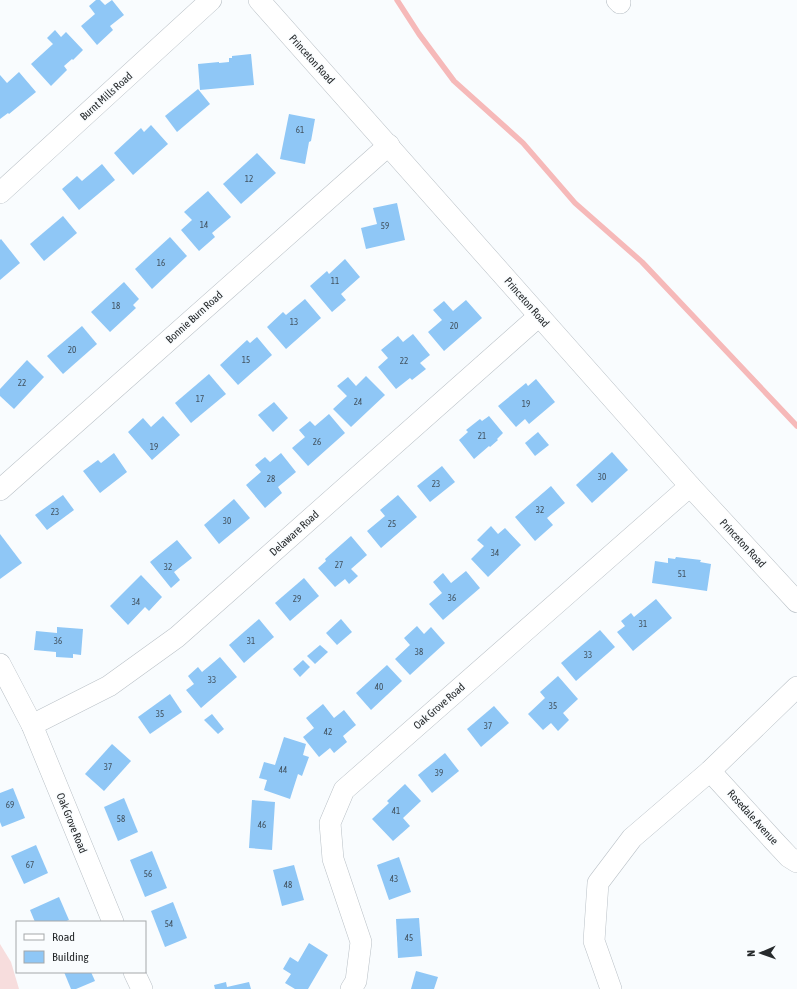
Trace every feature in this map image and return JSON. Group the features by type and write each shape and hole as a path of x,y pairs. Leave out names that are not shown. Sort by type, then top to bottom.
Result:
{"street":[{"name":"Burnt Mills Road","path":"0,193 212,0"},
{"name":"Princeton Road","path":"259,0 690,486 797,602"},
{"name":"Bonnie Burn Road","path":"0,490 389,145"},
{"name":"Delaware Road","path":"32,725 109,686 177,637 539,316"},
{"name":"Oak Grove Road","path":"351,989 356,980 361,942 333,859 330,823 344,790 690,486"},
{"path":"0,664 32,725"},
{"path":"611,989 594,941 598,883 632,838 710,771 797,686"},
{"name":"Oak Grove Road","path":"32,725 113,921"},
{"name":"Rosedale Avenue","path":"710,771 789,857 797,862"},
{"path":"134,973 142,989"}],"shaded area":[{"path":"0,944 11,962 19,989 0,989"}],"building":[{"path":"96,0 100,0 105,5 112,0 124,15 110,26 113,30 97,45 81,26 95,14 89,6"},
{"path":"55,30 61,37 66,32 83,50 73,60 72,59 64,66 67,70 51,86 31,64 53,44 47,38"},
{"path":"251,54 254,85 200,90 198,64 229,62 229,58 232,58 232,56"},
{"path":"19,72 36,92 9,114 8,113 0,119 0,75 7,83"},
{"path":"198,89 210,104 177,132 165,116"},
{"path":"289,114 315,119 305,164 280,159"},
{"path":"151,125 168,144 133,175 114,153 141,128 144,132"},
{"path":"257,153 276,173 241,204 223,184"},
{"path":"102,164 115,180 79,210 62,189 77,176 82,181"},
{"path":"208,191 231,217 212,233 215,237 199,251 181,230 192,220 184,212"},
{"path":"397,203 405,240 366,249 361,228 377,224 373,208"},
{"path":"63,216 77,233 44,261 30,244"},
{"path":"170,237 187,256 152,289 135,269"},
{"path":"1,239 20,263 0,280 0,240"},
{"path":"345,259 360,277 341,294 346,300 332,312 310,286 327,271 329,274"},
{"path":"124,282 139,299 133,305 136,308 110,332 91,312"},
{"path":"305,299 321,318 286,349 267,327 283,312 286,315"},
{"path":"466,300 482,318 444,351 428,332 442,320 433,310 444,301 453,311"},
{"path":"82,326 97,344 63,374 47,356"},
{"path":"413,334 430,355 420,363 426,369 412,380 410,378 396,389 378,367 388,358 381,350 398,336 403,342"},
{"path":"257,337 272,355 238,385 220,365 247,340 250,343"},
{"path":"27,360 44,377 14,409 0,396 0,389"},
{"path":"209,374 226,394 191,423 175,403"},
{"path":"366,376 385,395 351,427 333,409 347,396 337,386 348,377 356,386"},
{"path":"536,379 555,402 529,424 525,419 516,427 498,406 526,383 528,386"},
{"path":"274,402 288,418 273,432 258,415"},
{"path":"329,414 345,433 308,466 292,448 305,437 299,430 310,421 315,426"},
{"path":"163,416 180,435 152,460 128,432 143,418 151,427"},
{"path":"489,416 503,433 497,439 498,440 474,459 459,440 468,432 466,430 480,419 482,421"},
{"path":"538,432 549,445 535,456 525,443"},
{"path":"612,452 628,470 592,503 576,485"},
{"path":"114,453 127,472 100,493 83,471 98,460 101,463"},
{"path":"281,453 296,472 278,487 282,493 265,508 246,485 261,472 255,465 265,457 270,462"},
{"path":"442,466 455,482 430,502 417,486"},
{"path":"551,486 565,503 547,518 553,525 535,541 515,517"},
{"path":"63,495 74,510 47,530 35,515"},
{"path":"398,495 417,517 381,548 367,531 385,516 380,510"},
{"path":"234,499 250,518 219,544 204,525"},
{"path":"491,526 498,534 505,528 521,545 488,577 471,559 484,546 477,540"},
{"path":"0,534 22,563 0,579"},
{"path":"351,536 367,555 351,569 358,576 349,584 345,579 335,587 318,568 326,561 325,559"},
{"path":"177,540 192,558 174,572 180,580 171,588 150,562"},
{"path":"676,557 701,560 700,562 711,564 707,591 652,583 655,561 668,563 668,558 675,559"},
{"path":"466,571 480,588 443,620 429,604 442,593 433,582 443,573 451,583"},
{"path":"141,575 162,597 149,611 145,607 128,625 110,606"},
{"path":"304,578 319,596 290,621 275,603"},
{"path":"656,599 672,618 633,651 617,632 625,626 621,621 631,613 634,617"},
{"path":"259,619 274,637 244,663 229,645"},
{"path":"341,619 352,632 337,645 326,633"},
{"path":"417,626 424,634 431,627 445,643 410,675 395,659 410,645 404,638"},
{"path":"57,627 83,629 81,655 73,654 73,658 56,657 56,652 34,650 36,631 57,633"},
{"path":"600,630 615,647 576,681 561,663"},
{"path":"320,645 328,652 315,664 307,656"},
{"path":"220,657 237,677 201,708 186,690 194,684 188,676 198,667 202,672"},
{"path":"303,660 310,667 300,677 293,669"},
{"path":"387,665 402,681 371,710 356,693"},
{"path":"558,676 578,699 563,713 569,720 558,731 551,723 543,730 528,714 545,698 540,692"},
{"path":"170,694 182,712 150,734 138,717"},
{"path":"323,704 334,718 344,710 356,725 343,736 347,742 334,753 330,748 319,757 303,737 314,728 306,718"},
{"path":"494,706 509,723 481,747 467,729"},
{"path":"212,714 224,729 218,734 204,720"},
{"path":"284,737 306,744 303,755 309,757 302,776 298,774 290,799 264,790 267,780 259,778 264,762 275,765"},
{"path":"112,744 131,761 104,791 85,774"},
{"path":"445,753 459,771 432,793 418,775"},
{"path":"405,784 421,801 403,818 410,826 393,841 372,819 389,803 387,801"},
{"path":"13,788 25,818 2,827 0,822 0,793"},
{"path":"124,798 138,832 118,841 104,807"},
{"path":"252,800 275,802 272,850 249,848"},
{"path":"36,845 48,873 24,884 11,856"},
{"path":"152,851 167,888 145,897 130,860"},
{"path":"399,857 411,892 389,900 377,865"},
{"path":"294,865 304,900 282,906 273,870"},
{"path":"59,897 69,920 35,921 30,910"},
{"path":"173,902 187,938 165,947 151,911"},
{"path":"419,918 422,956 398,958 396,919"},
{"path":"309,943 328,955 308,989 295,989 285,983 291,974 283,969 290,957 298,962"},
{"path":"416,971 438,977 434,989 411,989"},
{"path":"64,973 91,973 95,981 76,989 71,989"},
{"path":"226,982 227,987 249,982 251,989 215,989 214,985"}],"waterway":[{"path":"397,0 419,34 454,81 523,143 575,203 642,262 797,426"}]}
